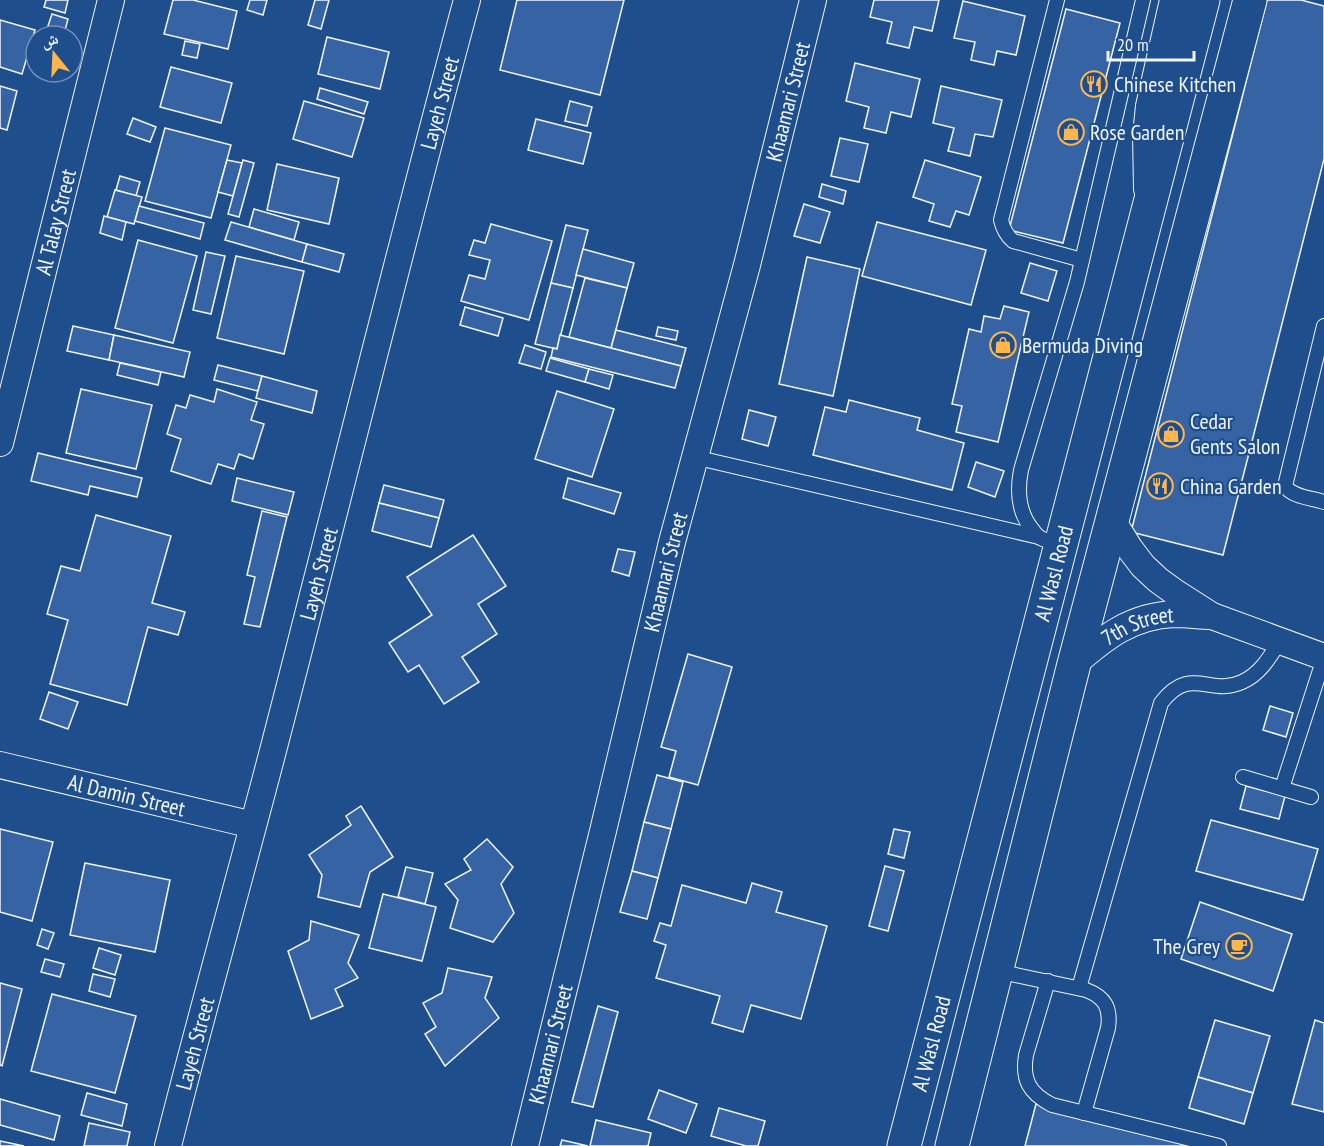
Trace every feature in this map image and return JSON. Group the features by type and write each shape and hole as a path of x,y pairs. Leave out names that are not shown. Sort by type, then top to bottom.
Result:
{"main road":[{"name":"Al Wasl Road","path":"904,1146 1050,541 1149,208 1203,0"},
{"name":"Al Wasl Road","path":"952,1146 1074,664 1250,0"}],"street":[{"name":"Al Talay Street","path":"0,443 111,0"},
{"name":"Layeh Street","path":"168,1146 320,567 420,171 467,0"},
{"name":"Khaamari Street","path":"525,1146 669,554 747,265 813,0"},
{"path":"1149,208 1146,135 1149,106 1173,0"},
{"name":"7th Street","path":"1112,520 1143,566 1158,580 1212,616 1324,658"},
{"name":"7th Street","path":"1074,664 1103,639 1135,621 1174,614 1212,616"},
{"name":"Al Damin Street","path":"0,765 253,825"}],"lane":[{"path":"1057,0 1001,220 1006,236 1013,241 1082,260"},
{"path":"1050,541 1027,523 1021,509 1019,480 1077,282 1140,1"},
{"path":"1324,326 1285,486 1292,493 1324,502"},
{"path":"694,457 1050,541"},
{"path":"1079,988 1161,703 1168,693 1188,683 1200,682 1213,686 1228,686 1242,682 1264,665 1280,641"},
{"path":"1282,788 1324,658"},
{"path":"1243,777 1311,798"},
{"path":"996,971 1095,993 1108,1008 1110,1018 1108,1028 1084,1113"},
{"path":"1048,981 1024,1067 1026,1079 1032,1091 1052,1105 1219,1146"}],"building":[{"path":"46,0 68,0 65,13 44,7"},
{"path":"173,0 193,0 237,11 228,49 164,34"},
{"path":"250,0 267,0 263,15 247,10"},
{"path":"315,0 329,0 321,29 308,25"},
{"path":"517,0 624,0 600,95 500,70"},
{"path":"874,0 939,0 932,31 914,27 909,48 887,43 892,22 870,17"},
{"path":"1267,0 1301,0 1324,6 1324,159 1223,555 1131,532"},
{"path":"963,1 1025,16 1016,55 997,51 994,65 971,60 975,42 954,38"},
{"path":"1066,9 1120,23 1063,243 1009,230"},
{"path":"52,14 68,19 67,24 49,24"},
{"path":"0,20 24,27 24,67 22,74 0,67"},
{"path":"327,37 389,52 380,89 318,74"},
{"path":"185,41 200,44 197,58 182,55"},
{"path":"855,63 920,79 911,117 891,112 886,133 864,128 869,107 846,101"},
{"path":"171,67 232,83 221,123 160,107"},
{"path":"0,86 17,91 7,130 0,128"},
{"path":"941,86 1002,100 993,137 975,134 970,156 948,151 954,128 933,123"},
{"path":"320,88 368,102 364,114 317,99"},
{"path":"304,101 364,118 352,157 293,139"},
{"path":"570,101 592,107 587,126 565,121"},
{"path":"133,118 156,127 150,142 127,134"},
{"path":"536,119 591,133 583,164 528,150"},
{"path":"165,128 231,145 211,218 145,201"},
{"path":"840,138 868,144 859,182 831,176"},
{"path":"227,160 242,163 233,196 218,192"},
{"path":"243,160 254,163 239,217 228,214"},
{"path":"925,160 981,177 969,215 956,211 950,227 929,221 934,204 913,197"},
{"path":"277,164 339,178 329,224 267,210"},
{"path":"120,176 140,182 136,196 116,190"},
{"path":"822,184 846,191 843,204 819,197"},
{"path":"115,190 142,197 134,224 107,217"},
{"path":"804,204 830,212 820,243 794,236"},
{"path":"139,206 204,223 200,239 135,221"},
{"path":"254,209 299,222 294,240 249,227"},
{"path":"104,216 126,222 122,240 100,233"},
{"path":"231,222 307,244 302,262 225,240"},
{"path":"877,222 986,250 971,305 862,276"},
{"path":"491,224 552,241 529,320 461,301 469,275 485,279 490,260 469,255 474,240 485,243"},
{"path":"566,225 588,230 573,288 551,283"},
{"path":"138,240 197,256 173,343 115,328"},
{"path":"307,244 344,254 339,272 302,262"},
{"path":"583,249 634,263 627,288 576,275"},
{"path":"206,252 225,256 211,314 193,310"},
{"path":"236,256 304,271 284,354 217,338"},
{"path":"807,257 860,269 833,396 779,384"},
{"path":"1030,263 1057,271 1048,301 1021,293"},
{"path":"585,278 627,288 611,348 569,337"},
{"path":"551,283 573,288 557,349 535,344"},
{"path":"1004,306 1029,312 998,442 956,432 962,406 952,404 969,329 981,332 984,316 1000,319"},
{"path":"465,307 503,318 498,336 460,325"},
{"path":"73,326 114,335 109,360 67,351"},
{"path":"658,327 678,331 676,340 656,336"},
{"path":"616,330 686,348 681,366 611,348"},
{"path":"114,335 190,352 184,377 109,360"},
{"path":"560,335 681,366 675,388 551,357 553,348 557,349"},
{"path":"525,345 546,352 541,369 519,363"},
{"path":"550,358 589,369 585,382 546,371"},
{"path":"120,363 161,372 158,385 117,375"},
{"path":"218,365 262,376 258,391 214,380"},
{"path":"589,369 613,375 609,389 585,382"},
{"path":"262,376 317,391 312,413 256,398"},
{"path":"81,389 152,405 136,469 66,453"},
{"path":"217,389 257,402 251,420 264,424 253,459 239,454 234,469 218,464 211,484 171,471 181,439 167,434 176,405 186,408 190,395 214,402"},
{"path":"557,391 614,409 592,477 535,459"},
{"path":"849,400 920,418 917,430 964,443 952,490 813,455 825,407 846,412"},
{"path":"749,410 776,417 768,446 742,439"},
{"path":"38,453 142,478 137,497 90,486 88,495 31,481"},
{"path":"976,462 1004,471 995,497 968,487"},
{"path":"237,478 294,492 288,515 232,501"},
{"path":"568,478 621,493 614,514 563,498"},
{"path":"384,485 444,500 439,518 379,503"},
{"path":"379,503 439,518 431,547 372,531"},
{"path":"262,511 287,517 260,627 244,624 255,577 247,575"},
{"path":"96,515 171,536 152,603 185,612 178,635 148,627 127,705 50,684 68,620 47,614 61,566 80,571"},
{"path":"473,535 506,586 478,604 497,634 462,657 479,682 444,704 419,665 408,672 389,643 432,615 407,577"},
{"path":"618,549 635,552 629,576 612,571"},
{"path":"688,654 732,667 698,785 669,777 676,751 661,747"},
{"path":"49,692 78,702 68,729 40,719"},
{"path":"1270,706 1293,713 1286,737 1263,730"},
{"path":"657,775 683,782 671,829 644,822"},
{"path":"1246,786 1285,796 1279,819 1240,809"},
{"path":"361,806 393,857 370,872 360,907 318,897 322,875 309,855 351,825 346,816"},
{"path":"1211,820 1318,849 1303,900 1196,871"},
{"path":"644,822 671,829 658,878 632,871"},
{"path":"0,829 53,842 32,921 0,912"},
{"path":"894,829 910,832 904,858 888,854"},
{"path":"487,839 513,867 501,884 514,913 493,942 450,928 458,900 445,884 471,870 464,859"},
{"path":"85,863 170,880 155,952 70,935"},
{"path":"885,866 904,871 888,931 869,926"},
{"path":"406,867 433,873 425,904 398,897"},
{"path":"632,871 658,878 647,919 620,912"},
{"path":"752,883 782,892 776,912 827,926 801,1019 751,1005 743,1032 712,1023 720,996 656,978 666,945 654,941 660,923 671,926 682,885 746,903"},
{"path":"383,894 436,907 422,961 369,948"},
{"path":"1200,902 1292,934 1273,991 1181,959"},
{"path":"311,921 359,935 348,963 358,978 335,989 343,1006 311,1019 288,951 309,940"},
{"path":"42,929 54,933 48,949 37,945"},
{"path":"99,948 121,955 115,975 93,968"},
{"path":"45,959 64,964 60,977 41,972"},
{"path":"448,968 492,977 485,998 499,1018 445,1066 425,1034 436,1027 423,1003 442,993"},
{"path":"93,974 115,979 110,997 89,991"},
{"path":"0,983 22,989 2,1066 0,1065"},
{"path":"52,994 136,1016 115,1093 31,1071"},
{"path":"598,1006 618,1012 593,1107 572,1102"},
{"path":"1215,1020 1270,1036 1253,1093 1198,1077"},
{"path":"1315,1020 1324,1023 1324,1112 1292,1104"},
{"path":"1198,1077 1253,1093 1244,1124 1189,1108"},
{"path":"659,1090 697,1104 686,1133 648,1119"},
{"path":"87,1093 127,1104 122,1126 81,1115"},
{"path":"0,1099 60,1116 54,1140 0,1125"},
{"path":"1036,1104 1202,1146 1025,1146"},
{"path":"719,1108 765,1121 758,1146 746,1146 711,1136"},
{"path":"596,1120 651,1133 648,1146 590,1146"},
{"path":"89,1123 130,1132 127,1146 84,1146"},
{"path":"562,1140 588,1146 560,1146"},
{"path":"0,1141 24,1146 0,1146"}],"place":[{"name":"Chinese Kitchen","path":"1094,84"},
{"name":"Rose Garden","path":"1071,132"},
{"name":"Bermuda Diving","path":"1003,345"},
{"name":"Cedar Gents Salon","path":"1171,434"},
{"name":"China Garden","path":"1160,486"},
{"name":"The Grey","path":"1239,946"}]}
